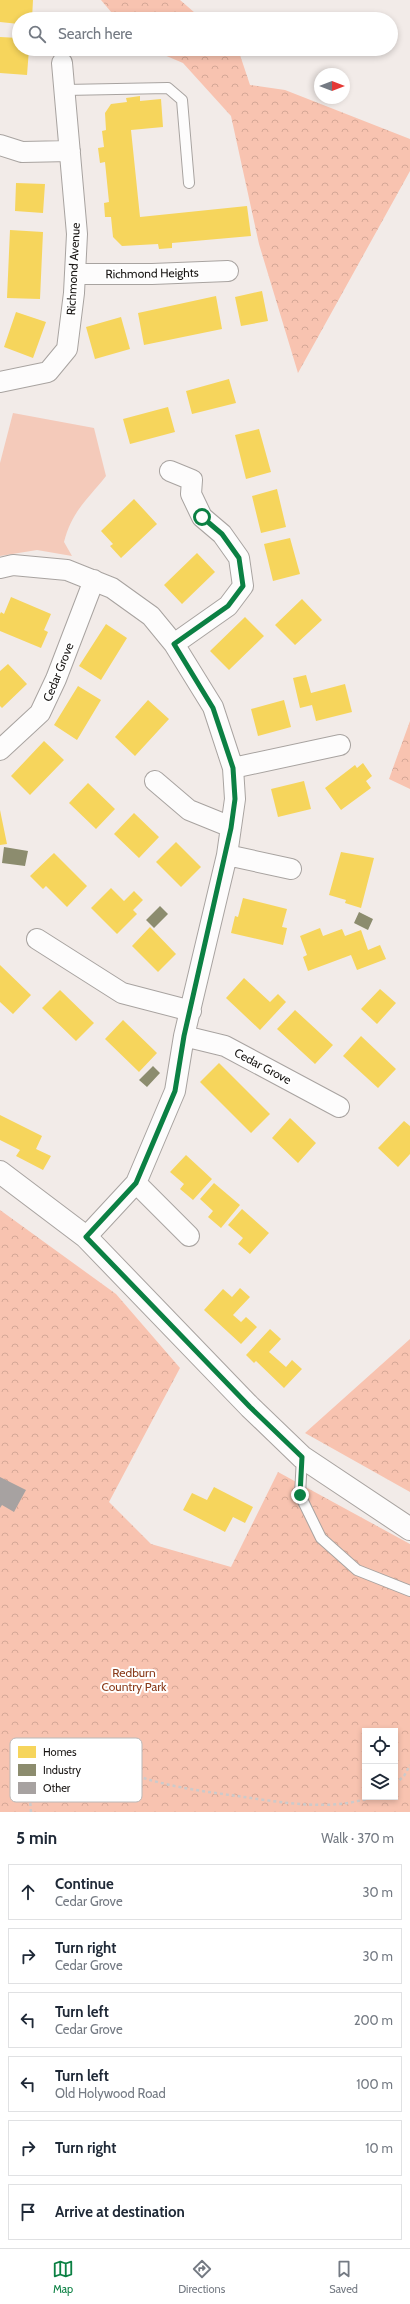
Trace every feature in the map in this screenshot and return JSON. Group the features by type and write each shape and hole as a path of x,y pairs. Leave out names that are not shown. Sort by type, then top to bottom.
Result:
{"street":[{"name":"Richmond Avenue","path":"0,382 48,372 67,350 75,274 77,234 62,62"},
{"path":"0,146 22,152 70,151"},
{"name":"Richmond Heights","path":"75,274 152,274 228,270"},
{"path":"170,471 192,480 191,494 202,517 222,534 239,558 243,586 228,606 174,644"},
{"path":"0,568 13,565 67,570 112,588 151,616 174,644 213,708 233,768 235,799 227,855 184,1036 175,1091 136,1183 86,1237"},
{"name":"Cedar Grove","path":"0,750 40,713 56,679 94,580"},
{"path":"233,768 340,745"},
{"path":"155,781 189,810 231,828"},
{"path":"227,855 291,869"},
{"path":"37,938 122,993 191,1011"},
{"name":"Cedar Grove","path":"184,1036 225,1046 339,1107"},
{"path":"0,1172 86,1237 250,1407 302,1457 410,1529"},
{"path":"136,1183 189,1236"}],"lane":[{"path":"65,90 168,88 182,100 189,183"},
{"path":"302,1457 300,1495 321,1538 357,1570 410,1591"}],"path":[{"path":"398,1781 404,1776 410,1765"},
{"path":"142,1777 149,1780 194,1790 315,1806 342,1804 362,1799"},
{"path":"30,1802 31,1812"}],"green space":[{"path":"101,0 180,0 194,12 111,12"},
{"path":"166,56 240,56 250,85 285,90 314,101 314,104 321,104 410,139 410,171 298,373 259,244 231,116 183,63"},
{"path":"410,721 410,789 389,779"},
{"name":"Redburn Country Park","path":"0,1210 116,1294 180,1368 109,1502 151,1544 231,1567 278,1472 410,1544 410,1812 0,1812"},
{"path":"410,1339 410,1492 305,1433"}],"shaded area":[{"path":"13,413 94,428 106,476 81,506 67,531 64,542 72,556 37,550 0,556 0,463"}],"building: Homes":[{"path":"0,0 33,0 32,12 12,12 12,23 0,22"},
{"path":"0,37 12,38 12,56 28,56 27,75 0,73"},
{"path":"140,96 140,101 161,99 163,127 131,130 140,217 247,206 251,236 172,243 172,248 159,249 158,244 122,246 113,237 111,217 105,217 104,203 109,202 105,162 100,163 98,148 104,147 102,131 106,130 105,113 111,104 127,102 126,98"},
{"path":"16,183 45,184 43,213 15,211"},
{"path":"10,230 43,232 40,299 7,298"},
{"path":"262,291 268,321 241,326 235,297"},
{"path":"216,296 222,329 144,345 138,313"},
{"path":"16,312 46,322 33,358 4,347"},
{"path":"121,317 130,349 95,359 86,327"},
{"path":"229,379 236,403 192,414 186,391"},
{"path":"168,407 175,432 130,444 123,419"},
{"path":"259,429 271,472 246,479 235,435"},
{"path":"277,489 286,527 261,533 252,496"},
{"path":"134,499 157,524 121,558 110,546 113,544 101,531"},
{"path":"290,538 300,574 273,581 264,544"},
{"path":"197,553 215,572 182,604 164,585"},
{"path":"11,597 51,614 44,630 48,632 41,648 0,631 0,614 1,612 4,614"},
{"path":"302,599 322,620 295,645 275,625"},
{"path":"245,617 264,636 229,670 210,651"},
{"path":"106,624 127,638 101,680 79,666"},
{"path":"8,664 27,684 2,708 0,706 0,671"},
{"path":"306,675 311,693 345,684 352,712 316,721 312,705 300,708 293,678"},
{"path":"78,686 101,700 77,740 54,725"},
{"path":"148,700 169,719 135,756 115,737"},
{"path":"284,700 291,727 258,736 251,709"},
{"path":"44,741 64,760 30,795 11,776"},
{"path":"363,763 372,776 366,781 371,788 341,810 325,788 355,765 357,768"},
{"path":"304,781 311,809 278,817 271,789"},
{"path":"88,783 115,809 96,829 69,803"},
{"path":"0,810 7,844 0,845"},
{"path":"134,813 159,837 139,858 114,834"},
{"path":"176,842 201,867 181,887 156,862"},
{"path":"341,852 374,858 361,908 345,903 346,900 329,895"},
{"path":"54,853 87,886 67,907 46,886 43,889 30,876"},
{"path":"111,888 124,901 134,891 143,900 133,910 137,914 117,934 91,908"},
{"path":"243,898 287,909 282,927 287,928 283,945 231,933 235,916 238,917"},
{"path":"150,927 176,954 158,972 132,946"},
{"path":"320,928 323,936 342,929 345,936 361,930 368,950 380,945 386,959 357,970 351,955 308,971 303,957 307,955 300,936"},
{"path":"0,965 31,995 13,1014 0,1002"},
{"path":"244,978 270,1002 278,994 286,1002 260,1030 226,998"},
{"path":"380,989 396,1003 377,1024 361,1009"},
{"path":"60,990 94,1023 76,1041 42,1008"},
{"path":"295,1010 333,1045 315,1064 277,1029"},
{"path":"123,1020 157,1053 139,1072 105,1039"},
{"path":"361,1036 396,1069 378,1088 343,1056"},
{"path":"219,1063 270,1114 251,1133 200,1082"},
{"path":"0,1115 42,1136 36,1149 51,1156 43,1170 16,1156 20,1150 0,1140"},
{"path":"290,1118 316,1143 298,1163 272,1138"},
{"path":"404,1121 410,1126 410,1154 398,1167 378,1148"},
{"path":"186,1155 212,1179 193,1200 180,1189 184,1184 170,1172"},
{"path":"214,1183 240,1205 221,1228 208,1217 213,1211 200,1199"},
{"path":"242,1209 269,1233 250,1254 238,1244 243,1238 228,1225"},
{"path":"240,1288 250,1297 233,1315 241,1322 246,1317 257,1327 241,1344 204,1310 223,1289 232,1297"},
{"path":"270,1329 281,1339 269,1352 286,1367 292,1360 302,1369 284,1388 256,1361 254,1363 246,1355"},
{"path":"214,1487 253,1507 245,1523 233,1517 225,1532 183,1510 192,1493 207,1500"}],"building: Industry":[{"path":"4,847 28,851 25,866 2,863"},
{"path":"160,906 168,914 154,928 146,920"},
{"path":"359,912 373,919 368,930 354,923"},
{"path":"153,1066 160,1073 147,1087 139,1080"}],"building: Other":[{"path":"0,1477 26,1490 14,1512 2,1505 0,1508"}],"route":[{"path":"202,517 222,534 239,558 243,586 228,606 174,644 213,708 233,768 235,799 227,855 184,1036 175,1091 136,1183 86,1237 250,1407 302,1457 300,1495"}]}
